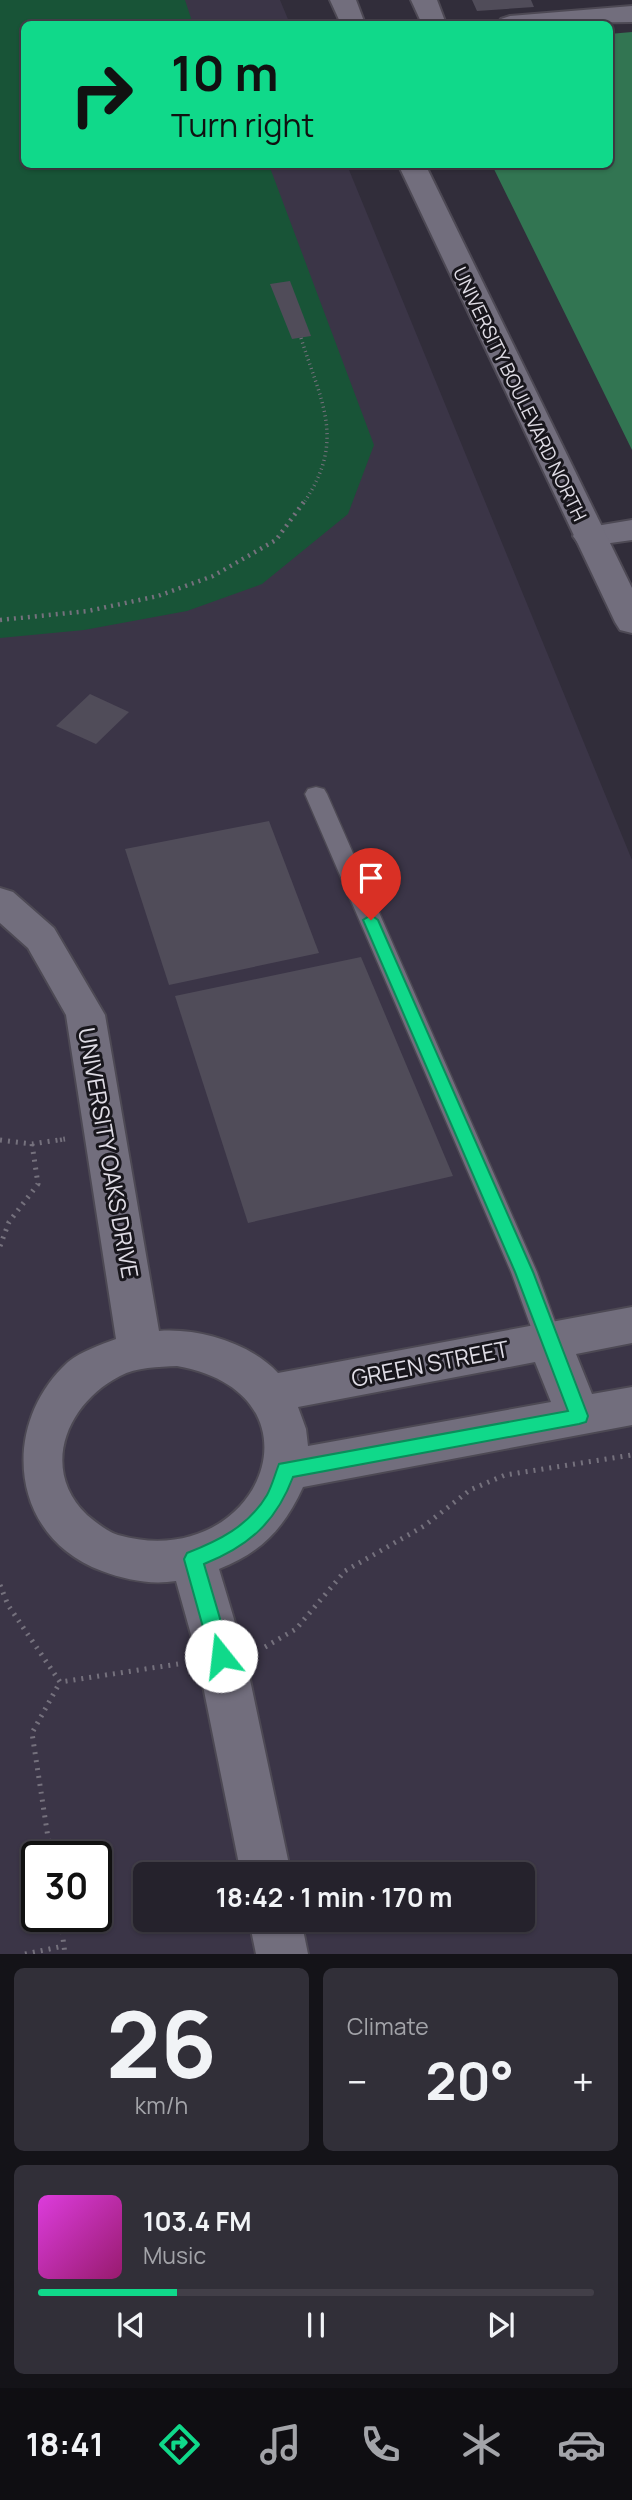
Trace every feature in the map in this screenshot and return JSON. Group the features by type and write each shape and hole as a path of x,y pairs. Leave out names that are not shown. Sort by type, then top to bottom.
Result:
{"street":[{"path":"343,0 352,21"},
{"path":"424,0 433,21"},
{"path":"547,21 632,14"},
{"name":"UNIVERSITY BOULEVARD NORTH","path":"413,168 632,622"},
{"path":"589,536 632,530"},
{"name":"UNIVERSITY OAKS DRIVE","path":"0,902 41,938 85,1015 107,1132 140,1350"},
{"name":"GREEN STREET","path":"268,1394 632,1325"},
{"path":"549,1341 579,1416"},
{"path":"177,1348 213,1355 245,1371 268,1394 282,1418 287,1444 286,1470 275,1500 255,1525 227,1546 193,1559 153,1563 113,1556 79,1538 54,1511 41,1479 39,1444 51,1411 74,1383 104,1362 140,1350 177,1348"},
{"path":"286,1470 632,1406"},
{"path":"193,1559 221,1656 264,1862"},
{"path":"277,1932 282,1954"}],"lane":[{"path":"316,794 524,1272 549,1341"}],"path":[{"path":"0,620 88,611 158,596 213,576 276,540 307,498 325,464 329,429 301,338"},
{"path":"0,1140 33,1144 107,1132"},
{"path":"0,1246 9,1222 38,1184 33,1144"},
{"path":"60,1682 269,1646 296,1629 345,1571 424,1526 470,1490 505,1475 632,1455"},
{"path":"0,1585 8,1605 60,1682"},
{"path":"49,1841 32,1733 60,1682"},
{"path":"62,1932 65,1954"},
{"path":"25,1954 64,1946"}],"shaded area":[{"path":"0,0 280,0 289,21 21,21 21,168 348,168 632,860 632,1954 0,1954"}],"green space":[{"path":"0,0 185,0 192,21 21,21 21,168 270,168 374,445 348,514 262,584 187,611 84,630 0,638"},
{"path":"632,32 632,450 493,168 613,168 613,34"}],"building":[{"path":"472,0 531,0 534,7 477,11"},
{"path":"290,281 311,336 292,339 270,284"},
{"path":"90,694 129,712 96,744 56,726"},
{"path":"269,821 319,953 169,985 125,849"},
{"path":"361,957 453,1176 248,1223 175,996"}],"route":[{"path":"221,1656 193,1559 227,1546 255,1525 275,1500 286,1470 579,1416 524,1272 371,920"}]}
